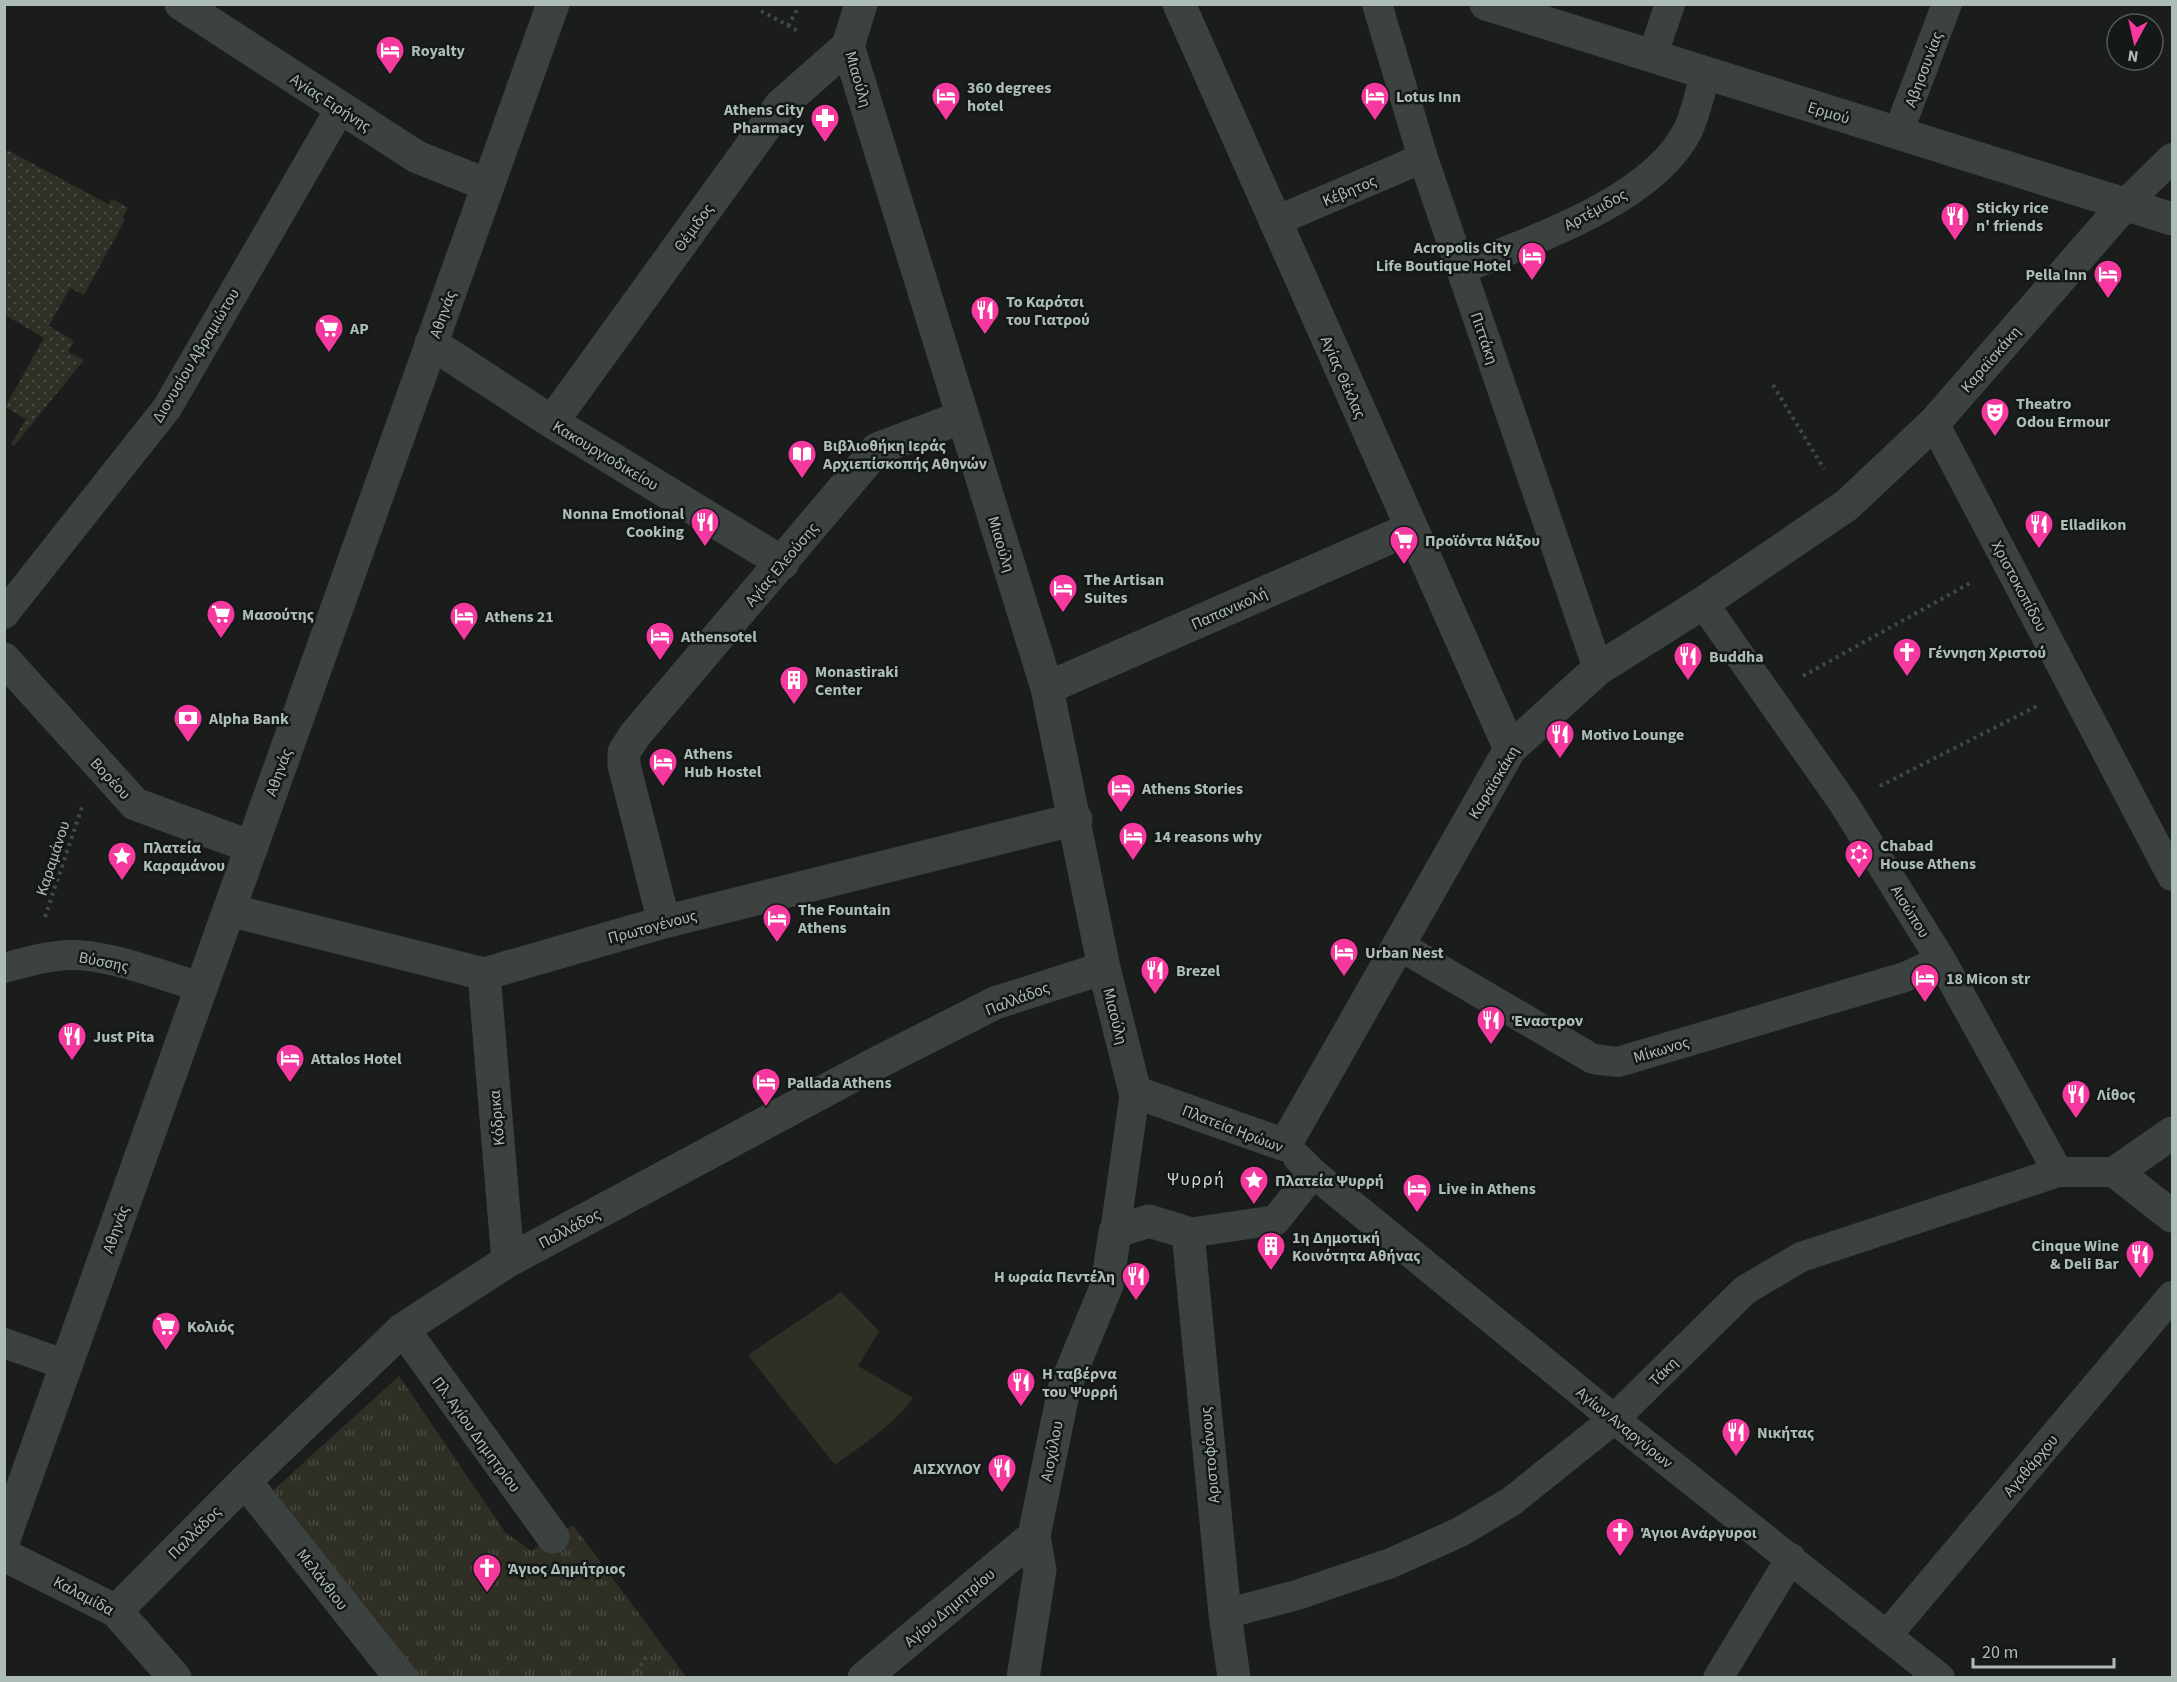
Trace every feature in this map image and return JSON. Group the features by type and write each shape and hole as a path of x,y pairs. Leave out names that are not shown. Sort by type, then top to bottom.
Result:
{"street":[{"name":"Αγίας Ειρήνης","path":"181,4 417,157 488,185"},
{"name":"Αθηνάς","path":"4,1539 553,4"},
{"name":"Μιαούλη","path":"861,4 848,46 1047,688 1076,819 1104,968 1135,1092"},
{"name":"Αγίας Θέκλας","path":"1179,4 1510,749"},
{"name":"Πιττάκη","path":"1377,4 1424,158 1598,669"},
{"name":"Ερμού","path":"1486,4 2172,219"},
{"path":"1652,57 1670,4"},
{"name":"Αβησσυνίας","path":"1898,133 1947,4"},
{"name":"Θέμιδος","path":"552,422 781,105 848,46"},
{"name":"Αρτέμιδος","path":"1461,269 1572,224 1619,199 1670,157 1688,130 1706,73"},
{"name":"Διονυσίου Αβραμιώτου","path":"4,614 167,408 340,109"},
{"name":"Κέβητος","path":"1276,221 1424,158"},
{"path":"2125,204 2172,158"},
{"name":"Καραϊσκάκη","path":"1285,1145 1510,749 1598,669 1703,603 1847,505 1934,423 2125,204"},
{"name":"Κακουργιοδικείου","path":"431,342 552,422 783,563"},
{"name":"Αγίας Ελεούσης","path":"664,922 624,765 624,752 635,735 783,563 877,449 962,417"},
{"name":"Χριστοκοπίδου","path":"1934,423 2073,688 2165,845 2172,876"},
{"name":"Παπανικολή","path":"1047,688 1412,528"},
{"name":"Αισώπου","path":"1703,603 1844,804 1941,960 2058,1172"},
{"name":"Βορέου","path":"4,659 96,764 135,804 252,847"},
{"name":"Πρωτογένους","path":"484,974 664,922 1076,819"},
{"path":"229,910 484,974"},
{"name":"Μίκωνος","path":"1400,946 1593,1059 1618,1062 1905,977 1941,960"},
{"name":"Βύσσης","path":"18,964 71,955 125,964 201,987"},
{"name":"Παλλάδος","path":"116,1611 245,1481 403,1329 508,1261 871,1066 995,1003 1104,968"},
{"name":"Κόδρικα","path":"484,974 508,1261"},
{"path":"1135,1092 1115,1232 1149,1221 1188,1233 1276,1220 1313,1173"},
{"name":"Πλατεία Ηρώων","path":"1135,1092 1285,1145 1313,1173"},
{"path":"2172,1133 2116,1172 2172,1216"},
{"name":"Τάκη","path":"1225,1614 1308,1592 1391,1563 1460,1532 1512,1500 1614,1419 1745,1290 1801,1257 2058,1172 2116,1172"},
{"name":"Αγίων Αναργύρων","path":"1313,1173 1614,1419 1940,1677"},
{"name":"Αισχύλου","path":"1023,1677 1040,1570 1034,1536 1064,1389 1107,1285 1115,1232"},
{"name":"Αριστοφάνους","path":"1188,1233 1225,1614 1234,1677"},
{"name":"Αγαθάρχου","path":"1888,1634 2172,1296"},
{"name":"Πλ. Αγίου Δημητρίου","path":"403,1329 553,1537"},
{"path":"4,1343 66,1365"},
{"name":"Μελάνθιου","path":"245,1481 401,1677"},
{"name":"Αγίου Δημητρίου","path":"864,1677 1034,1536"},
{"name":"Καλαμίδα","path":"4,1555 116,1611 175,1677"},
{"path":"1718,1677 1791,1558"}],"path":[{"path":"788,26 798,8"},
{"path":"761,11 796,30"},
{"path":"1773,386 1847,505"},
{"path":"1768,696 2007,562"},
{"path":"1844,804 2073,688"},
{"name":"Καραμάνου","path":"18,964 96,764"},
{"path":"632,1677 646,1657"}],"green space":[{"path":"5,151 9,151 108,204 112,199 128,208 122,219 125,220 84,295 70,288 49,326 74,341 68,352 84,360 14,446 11,444 26,419 5,407 44,338 5,315"},
{"path":"841,1292 879,1331 858,1366 913,1398 887,1426 835,1465 748,1355"},
{"path":"399,1376 505,1532 531,1551 573,1525 686,1677 416,1677 268,1495"}],"place":[{"name":"Royalty","path":"390,76"},
{"name":"360 degrees hotel","path":"946,122"},
{"name":"Lotus Inn","path":"1375,122"},
{"name":"Athens City Pharmacy","path":"825,144"},
{"name":"Sticky rice n' friends","path":"1955,242"},
{"name":"Acropolis City Life Boutique Hotel","path":"1532,282"},
{"name":"Pella Inn","path":"2108,300"},
{"name":"Το Καρότσι του Γιατρού","path":"985,336"},
{"name":"AP","path":"329,354"},
{"name":"Theatro Odou Ermour","path":"1995,438"},
{"name":"Βιβλιοθήκη Ιεράς Αρχιεπίσκοπής Αθηνών","path":"802,480"},
{"name":"Nonna Emotional Cooking","path":"705,548"},
{"name":"Elladikon","path":"2039,550"},
{"name":"Προϊόντα Νάξου","path":"1404,566"},
{"name":"The Artisan Suites","path":"1063,614"},
{"name":"Μασούτης","path":"221,640"},
{"name":"Athens 21","path":"464,642"},
{"name":"Athensotel","path":"660,662"},
{"name":"Γέννηση Χριστού","path":"1907,678"},
{"name":"Buddha","path":"1688,682"},
{"name":"Monastiraki Center","path":"794,706"},
{"name":"Alpha Bank","path":"188,744"},
{"name":"Motivo Lounge","path":"1560,760"},
{"name":"Athens Hub Hostel","path":"663,788"},
{"name":"Athens Stories","path":"1121,814"},
{"name":"14 reasons why","path":"1133,862"},
{"name":"Chabad House Athens","path":"1859,880"},
{"name":"Πλατεία Καραμάνου","path":"122,882"},
{"name":"The Fountain Athens","path":"777,944"},
{"name":"Urban Nest","path":"1344,978"},
{"name":"Brezel","path":"1155,996"},
{"name":"18 Micon str","path":"1925,1004"},
{"name":"Έναστρον","path":"1491,1046"},
{"name":"Just Pita","path":"72,1062"},
{"name":"Attalos Hotel","path":"290,1084"},
{"name":"Pallada Athens","path":"766,1108"},
{"name":"Λίθος","path":"2076,1120"},
{"name":"Πλατεία Ψυρρή","path":"1254,1206"},
{"name":"Live in Athens","path":"1417,1214"},
{"name":"1η Δημοτική Κοινότητα Αθήνας","path":"1271,1272"},
{"name":"Cinque Wine & Deli Bar","path":"2140,1280"},
{"name":"Η ωραία Πεντέλη","path":"1136,1302"},
{"name":"Κολιός","path":"166,1352"},
{"name":"Η ταβέρνα του Ψυρρή","path":"1021,1408"},
{"name":"Νικήτας","path":"1736,1458"},
{"name":"ΑΙΣΧΥΛΟΥ","path":"1002,1494"},
{"name":"Άγιοι Ανάργυροι","path":"1620,1558"},
{"name":"Άγιος Δημήτριος","path":"487,1594"}],"district":[{"name":"Ψυρρή","path":"1196,1179"}]}
